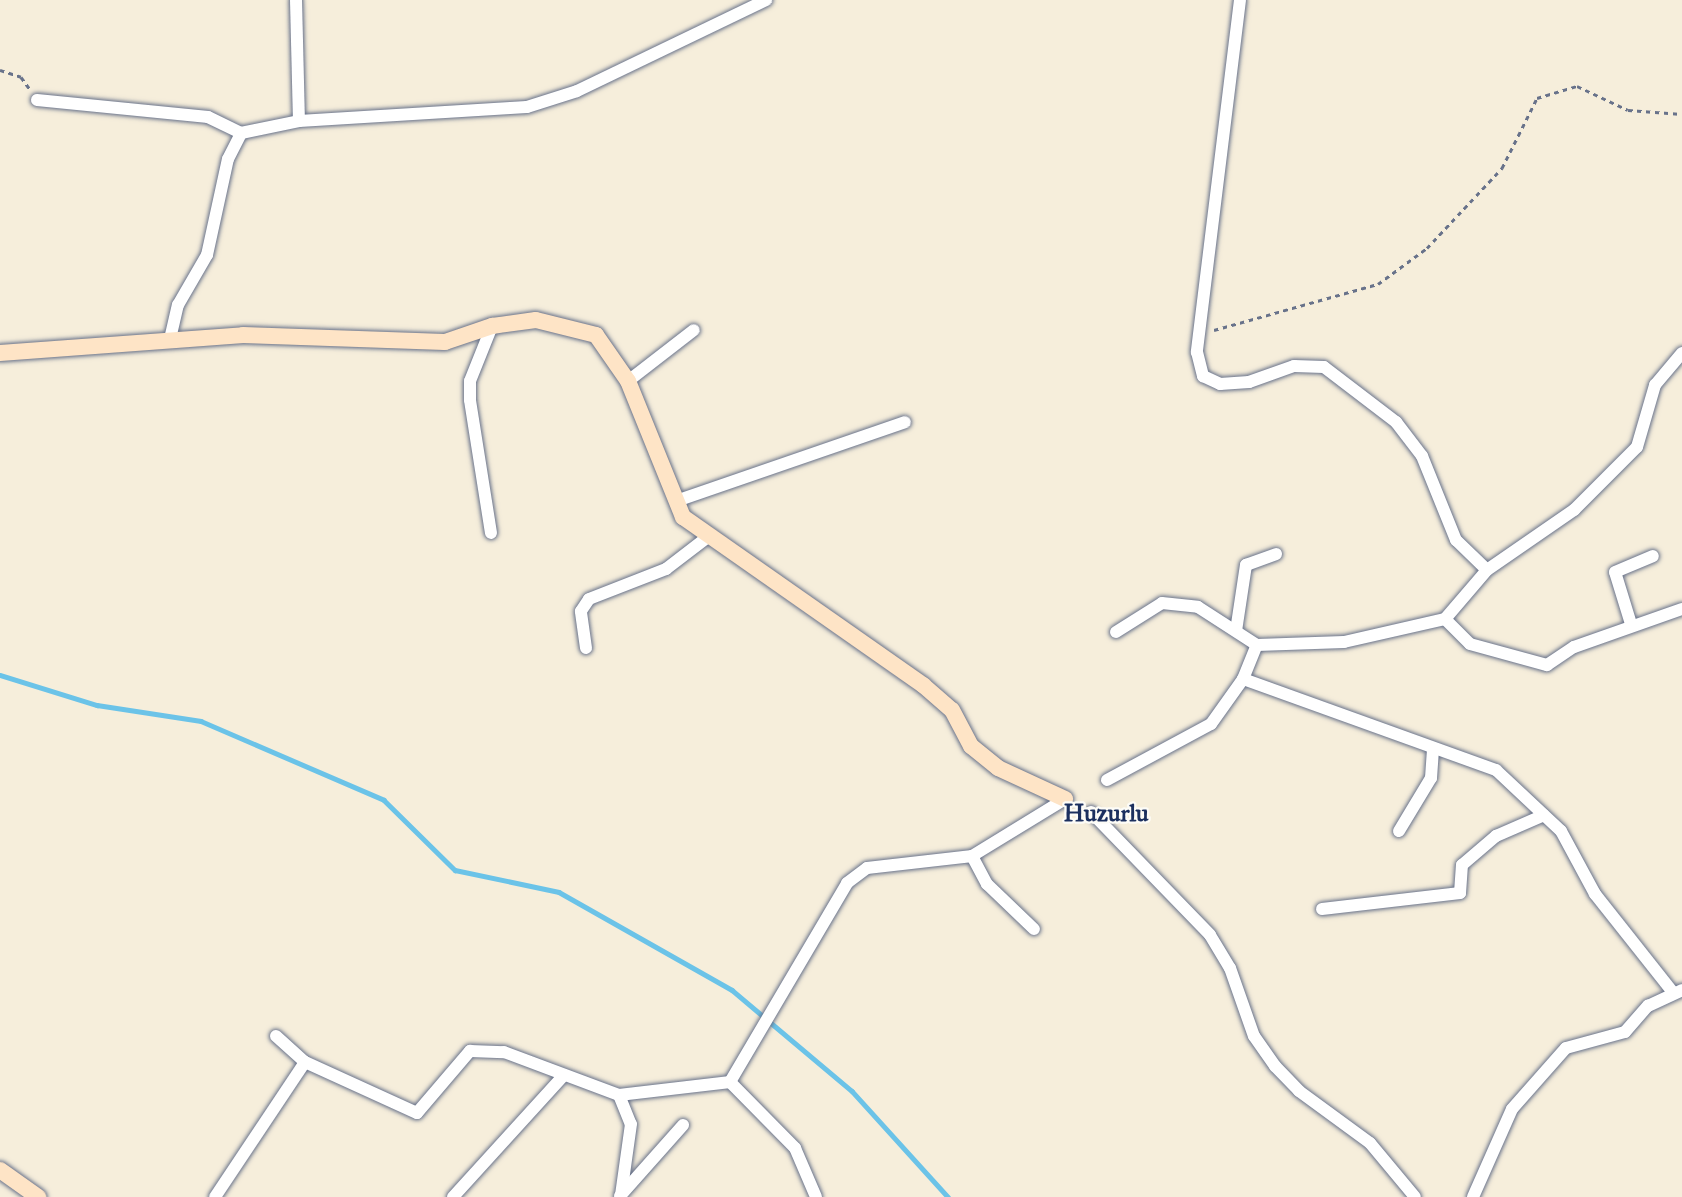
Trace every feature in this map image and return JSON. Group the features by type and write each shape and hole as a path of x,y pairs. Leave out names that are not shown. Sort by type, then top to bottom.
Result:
{"street":[{"path":"296,0 299,121"},
{"path":"1240,0 1199,334 1203,376 1220,384 1249,382 1294,366 1324,367 1395,422 1422,456 1456,540 1487,570"},
{"path":"37,100 208,117 241,133 299,121 527,107 577,91 762,1"},
{"path":"170,339 178,305 207,255 228,159 241,133"},
{"path":"0,353 243,335 445,342 492,326 536,320 571,324 596,335 628,381 683,517 923,685 952,710 971,746 999,768 1065,799"},
{"path":"491,533 470,400 470,381 492,326"},
{"path":"628,381 694,330"},
{"path":"1116,632 1162,603 1198,608 1257,645 1344,642 1445,619 1487,570 1574,510 1637,447 1655,385 1682,353"},
{"path":"676,501 905,422"},
{"path":"586,648 581,611 590,599 666,569 709,537"},
{"path":"1236,631 1246,565 1276,554"},
{"path":"1631,624 1616,572 1653,556"},
{"path":"1445,619 1470,644 1547,665 1574,647 1631,624 1682,609"},
{"path":"1107,780 1210,724 1243,679 1257,645"},
{"path":"1243,679 1496,770 1561,831 1595,894 1677,990 1625,1032 1566,1048 1512,1109 1473,1197"},
{"path":"1399,831 1431,778 1433,748"},
{"path":"730,1082 831,903 867,868 972,856 1065,799"},
{"path":"1091,812 1210,935 1230,968 1254,1036 1275,1066 1299,1091 1371,1143 1415,1197"},
{"path":"1322,909 1460,893 1462,865 1496,836 1544,815"},
{"path":"972,856 987,884 1034,929"},
{"path":"276,1036 305,1062 417,1113 470,1051 504,1052 619,1095 730,1082"},
{"path":"215,1197 305,1062"},
{"path":"453,1197 564,1075"},
{"path":"730,1082 795,1148 816,1197"},
{"path":"619,1095 631,1124 620,1196"},
{"path":"620,1196 683,1125"},
{"path":"0,1170 38,1197"}],"path":[{"path":"0,70 21,77 37,100"},
{"path":"1199,334 1378,284 1427,248 1502,168 1537,98 1577,86 1628,110 1682,114"}],"waterway":[{"path":"0,675 97,705 201,721 384,800 455,870 559,892 732,990 852,1091 948,1197"}],"district":[{"name":"Huzurlu","path":"1106,814"}]}
